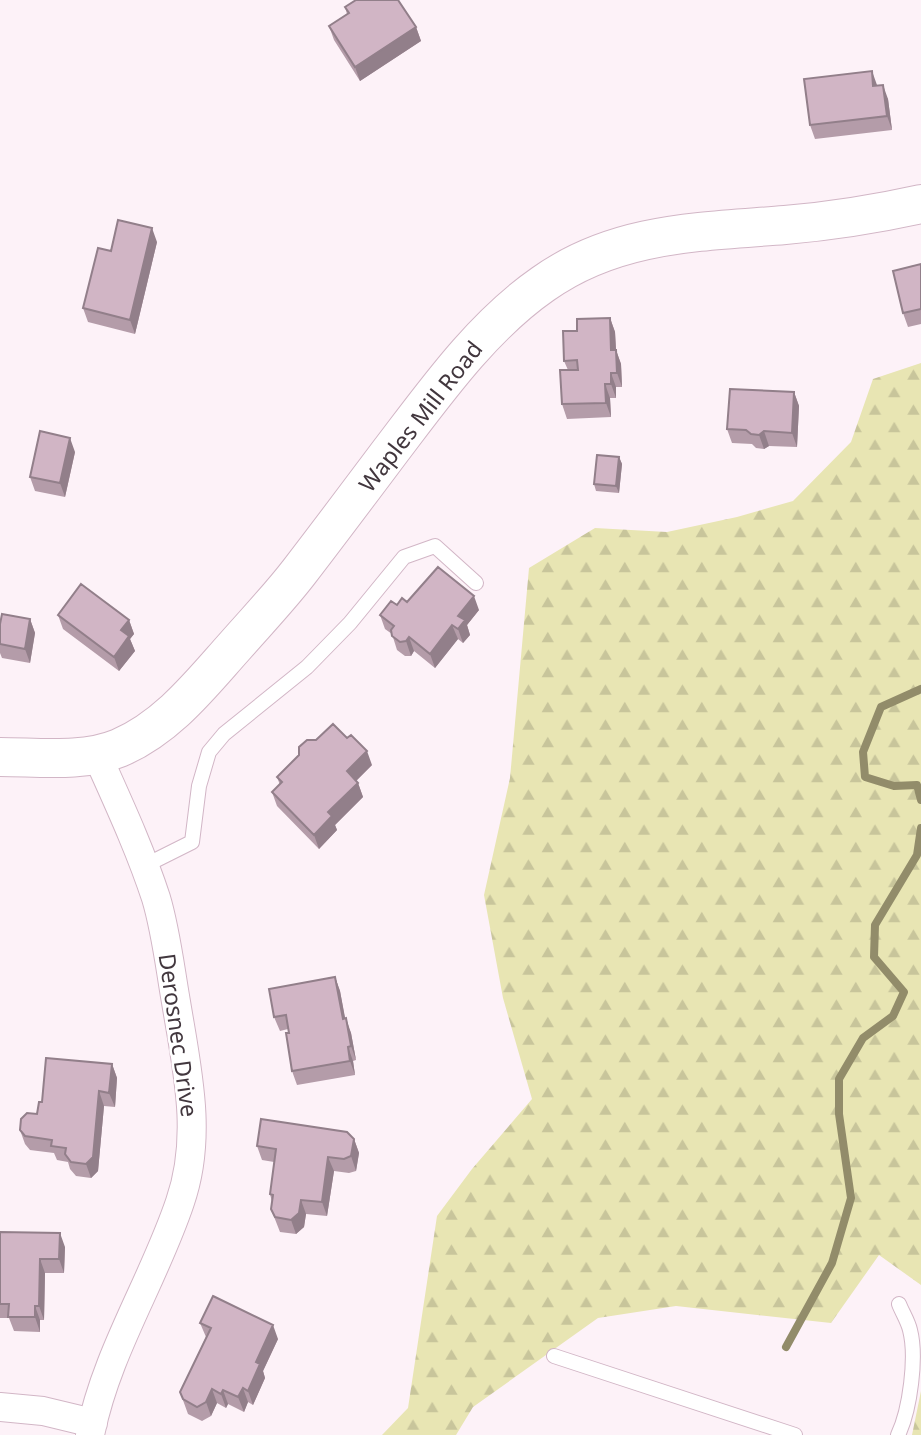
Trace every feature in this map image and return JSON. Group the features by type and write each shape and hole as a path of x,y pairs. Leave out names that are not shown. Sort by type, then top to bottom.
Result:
{"main road":[{"name":"Waples Mill Road","path":"0,757 97,755 119,748 170,716 297,575 418,415 482,337 542,284 570,267 603,252 672,234 859,217 921,204"}],"street":[{"name":"Derosnec Drive","path":"91,1429 128,1325 180,1203 189,1169 193,1135 191,1096 167,945 156,899 97,755"},
{"path":"0,1407 43,1411 91,1429"}],"lane":[{"path":"144,866 191,842 199,786 209,752 224,734 307,667 350,623 404,556 435,546 476,583"},
{"path":"898,1435 904,1423 913,1374 910,1331 899,1304"},
{"path":"554,1356 796,1435"}],"green space":[{"path":"921,363 921,1285 879,1255 831,1323 676,1306 598,1318 473,1407 456,1435 382,1435 408,1408 437,1216 472,1169 532,1099 503,998 484,895 510,778 529,568 595,528 667,532 737,517 793,501 851,442 873,379"},
{"path":"921,1391 921,1435 912,1435"}],"building":[{"path":"356,0 398,0 416,27 355,67 329,26 349,13 345,7"},
{"path":"872,71 873,86 883,85 887,116 810,125 804,79"},
{"path":"118,220 152,228 130,320 83,308 98,248 111,251"},
{"path":"921,264 921,309 903,313 893,271"},
{"path":"610,318 611,350 616,350 617,373 611,373 611,384 605,384 606,403 562,404 560,370 578,370 577,360 564,361 563,331 577,331 577,319"},
{"path":"730,389 794,392 792,433 764,431 759,435 746,430 727,429"},
{"path":"40,431 70,438 60,483 30,477"},
{"path":"597,455 619,457 616,486 594,484"},
{"path":"438,567 474,596 458,616 465,620 458,629 452,625 430,654 409,637 400,642 392,636 391,630 394,626 380,615 391,601 397,605 402,598 407,602"},
{"path":"81,584 129,620 121,630 129,636 114,657 58,615"},
{"path":"2,614 30,619 25,649 0,644"},
{"path":"333,724 347,738 351,735 367,751 347,771 358,783 328,812 332,816 314,835 272,792 282,782 277,777 299,755 299,747 307,740 316,740"},
{"path":"335,977 351,1046 348,1047 350,1061 292,1071 286,1015 274,1017 269,989"},
{"path":"46,1058 112,1064 109,1093 99,1091 93,1157 86,1164 71,1162 65,1154 66,1148 51,1146 52,1140 25,1136 20,1130 21,1119 27,1113 37,1114 39,1102 42,1102"},
{"path":"261,1119 347,1132 354,1139 351,1156 344,1159 328,1157 322,1202 301,1200 299,1213 291,1220 275,1217 271,1209 273,1195 270,1194 276,1149 257,1146"},
{"path":"0,1232 60,1233 59,1259 40,1259 39,1306 35,1306 35,1317 8,1317 9,1304 0,1304"},
{"path":"213,1296 273,1325 256,1362 260,1364 248,1391 243,1388 238,1397 223,1390 221,1394 212,1389 206,1402 197,1407 183,1399 180,1392 211,1328 200,1323"}],"waterway":[{"path":"921,689 881,707 863,752 865,777 894,786 917,785 921,800"},
{"path":"786,1347 832,1263 851,1198 839,1114 839,1079 863,1038 893,1016 904,992 874,957 875,925 917,855 921,828"}]}
